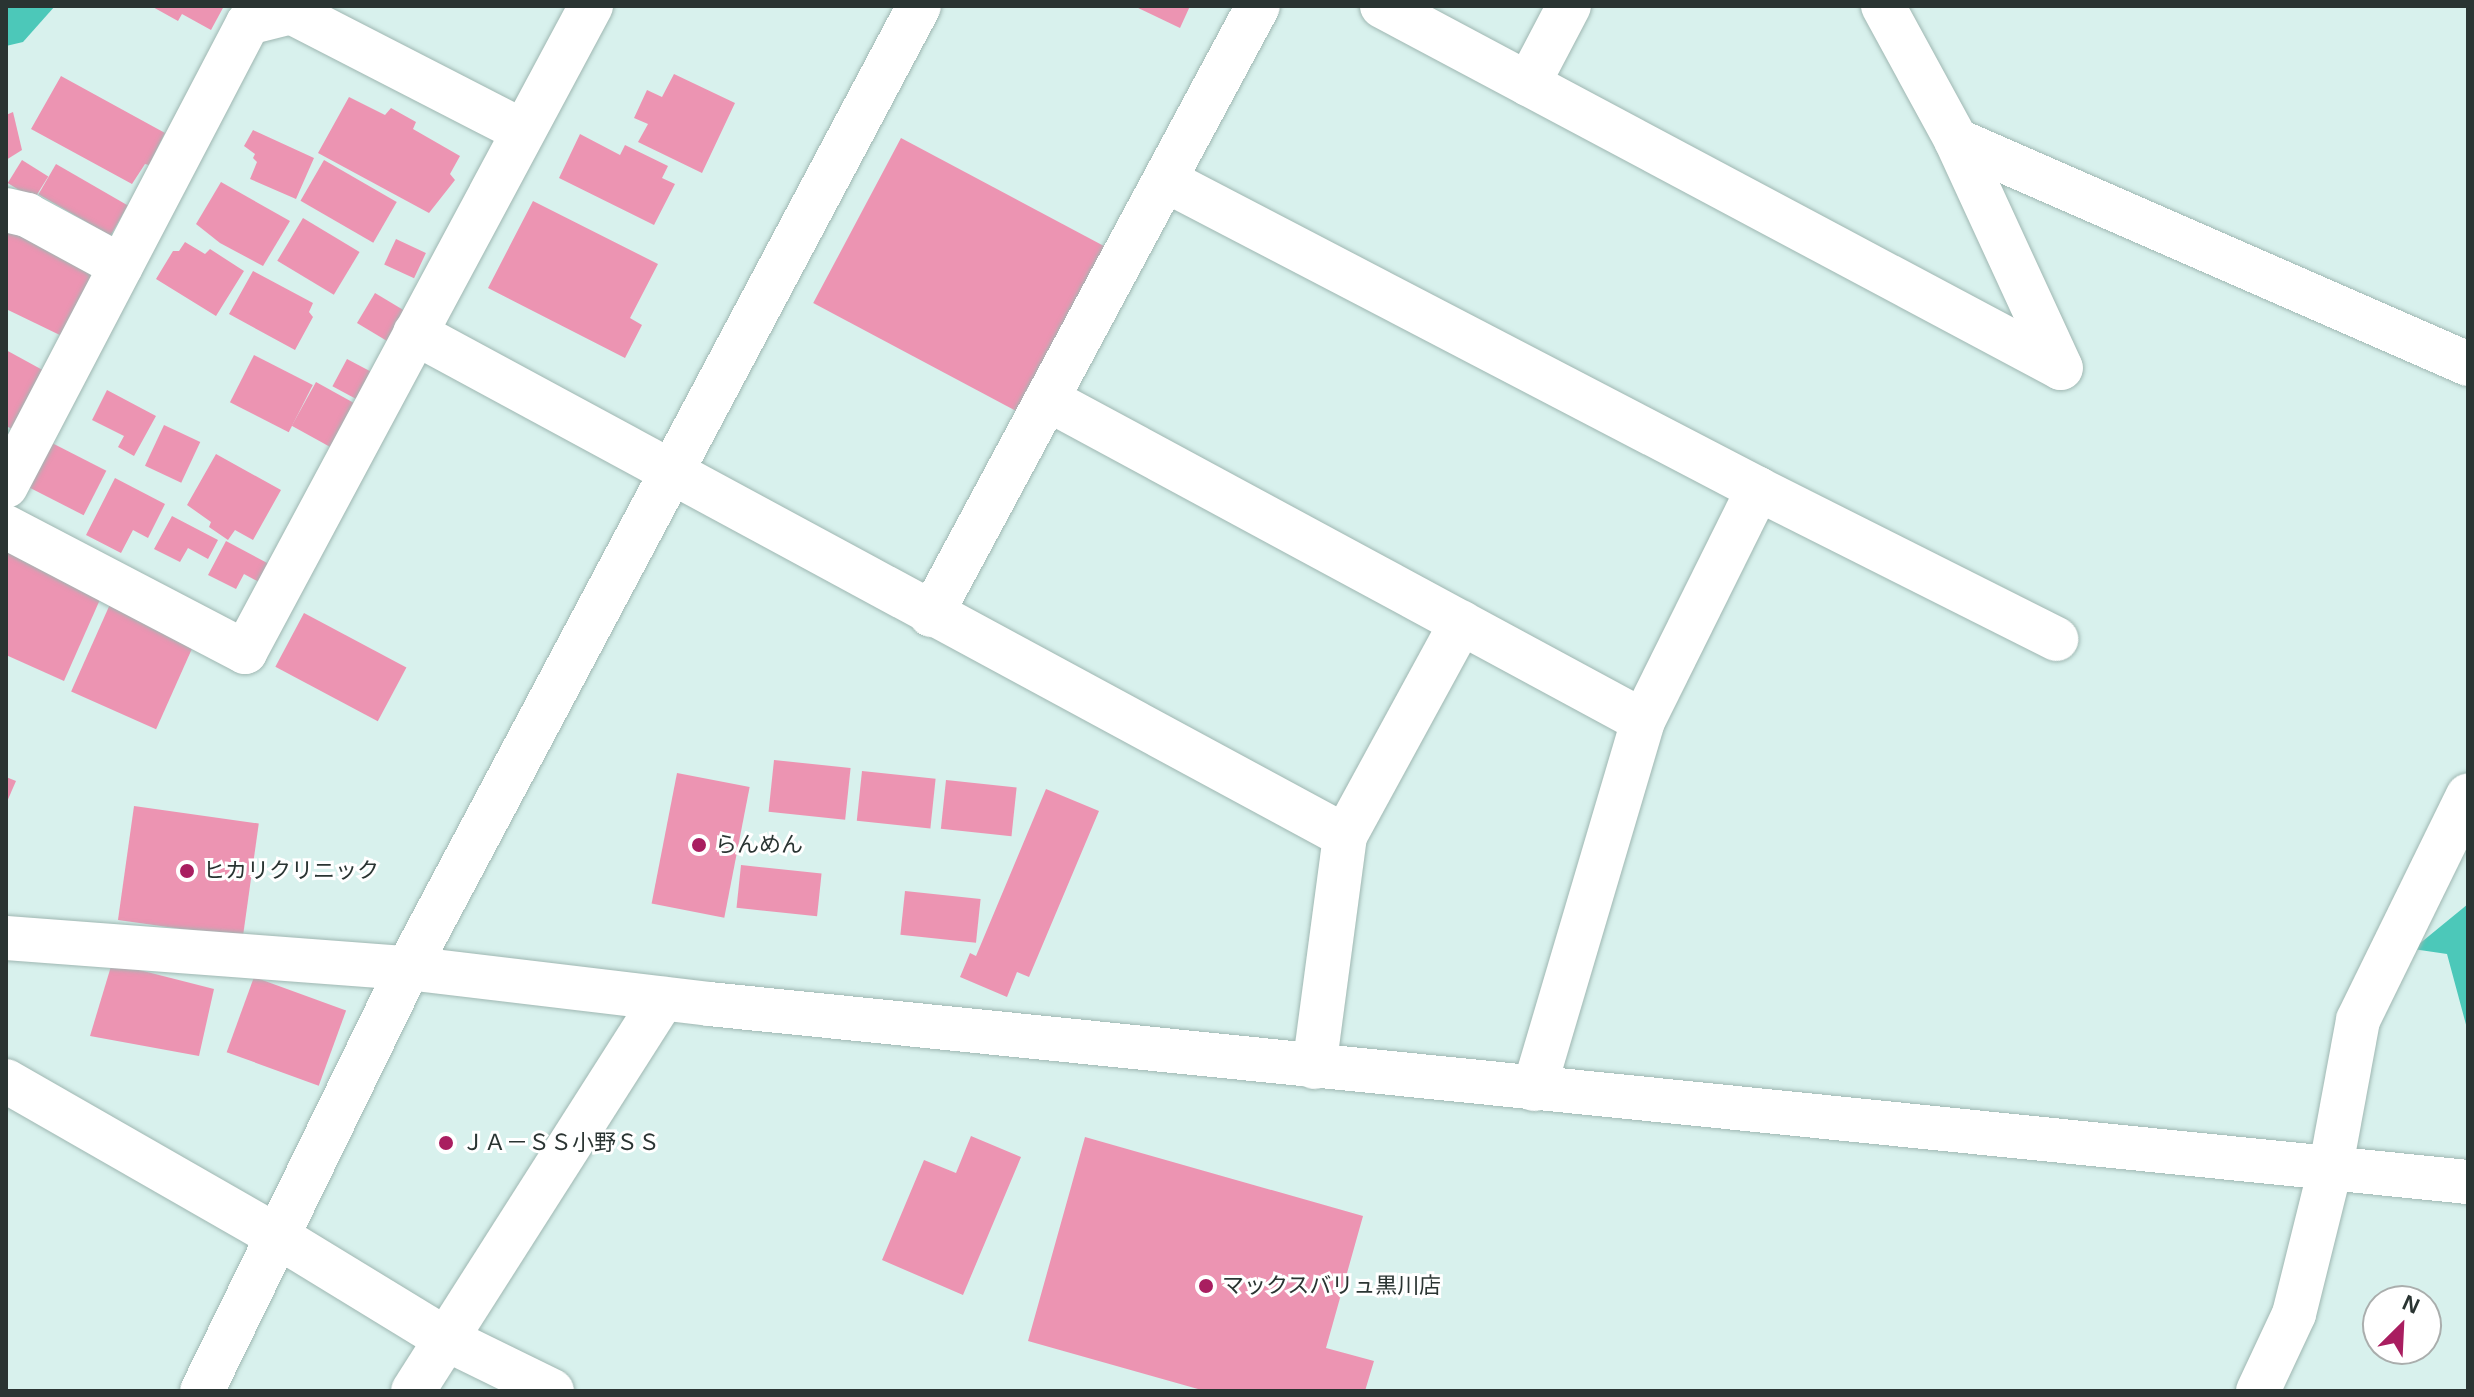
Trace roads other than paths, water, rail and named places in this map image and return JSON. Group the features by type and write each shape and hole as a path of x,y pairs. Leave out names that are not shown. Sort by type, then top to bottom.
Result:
{"street":[{"path":"6,527 245,652 591,6"},
{"path":"202,1391 408,968 919,6"},
{"path":"931,615 1258,6"},
{"path":"1382,6 2061,368 1956,140 1883,6"},
{"path":"1528,84 1569,6"},
{"path":"6,486 248,23 291,12 523,131"},
{"path":"1956,140 2468,364"},
{"path":"1165,180 1758,489 2056,639"},
{"path":"6,210 27,215 121,266"},
{"path":"415,333 931,615 1345,836"},
{"path":"1047,399 1643,721"},
{"path":"1534,1089 1643,721 1758,489"},
{"path":"1314,1067 1345,836 1461,623"},
{"path":"2258,1391 2294,1314 2331,1166 2358,1020 2468,795"},
{"path":"6,938 408,968 663,999 1314,1067 2468,1182"},
{"path":"413,1391 663,999"},
{"path":"6,1081 277,1236 446,1339 552,1391"}],"place":[{"name":"らんめん","path":"699,845"},
{"name":"ヒカリクリニック","path":"187,871"},
{"name":"ＪＡ－ＳＳ小野ＳＳ","path":"446,1143"},
{"name":"マックスバリュ黒川店","path":"1206,1286"}]}
